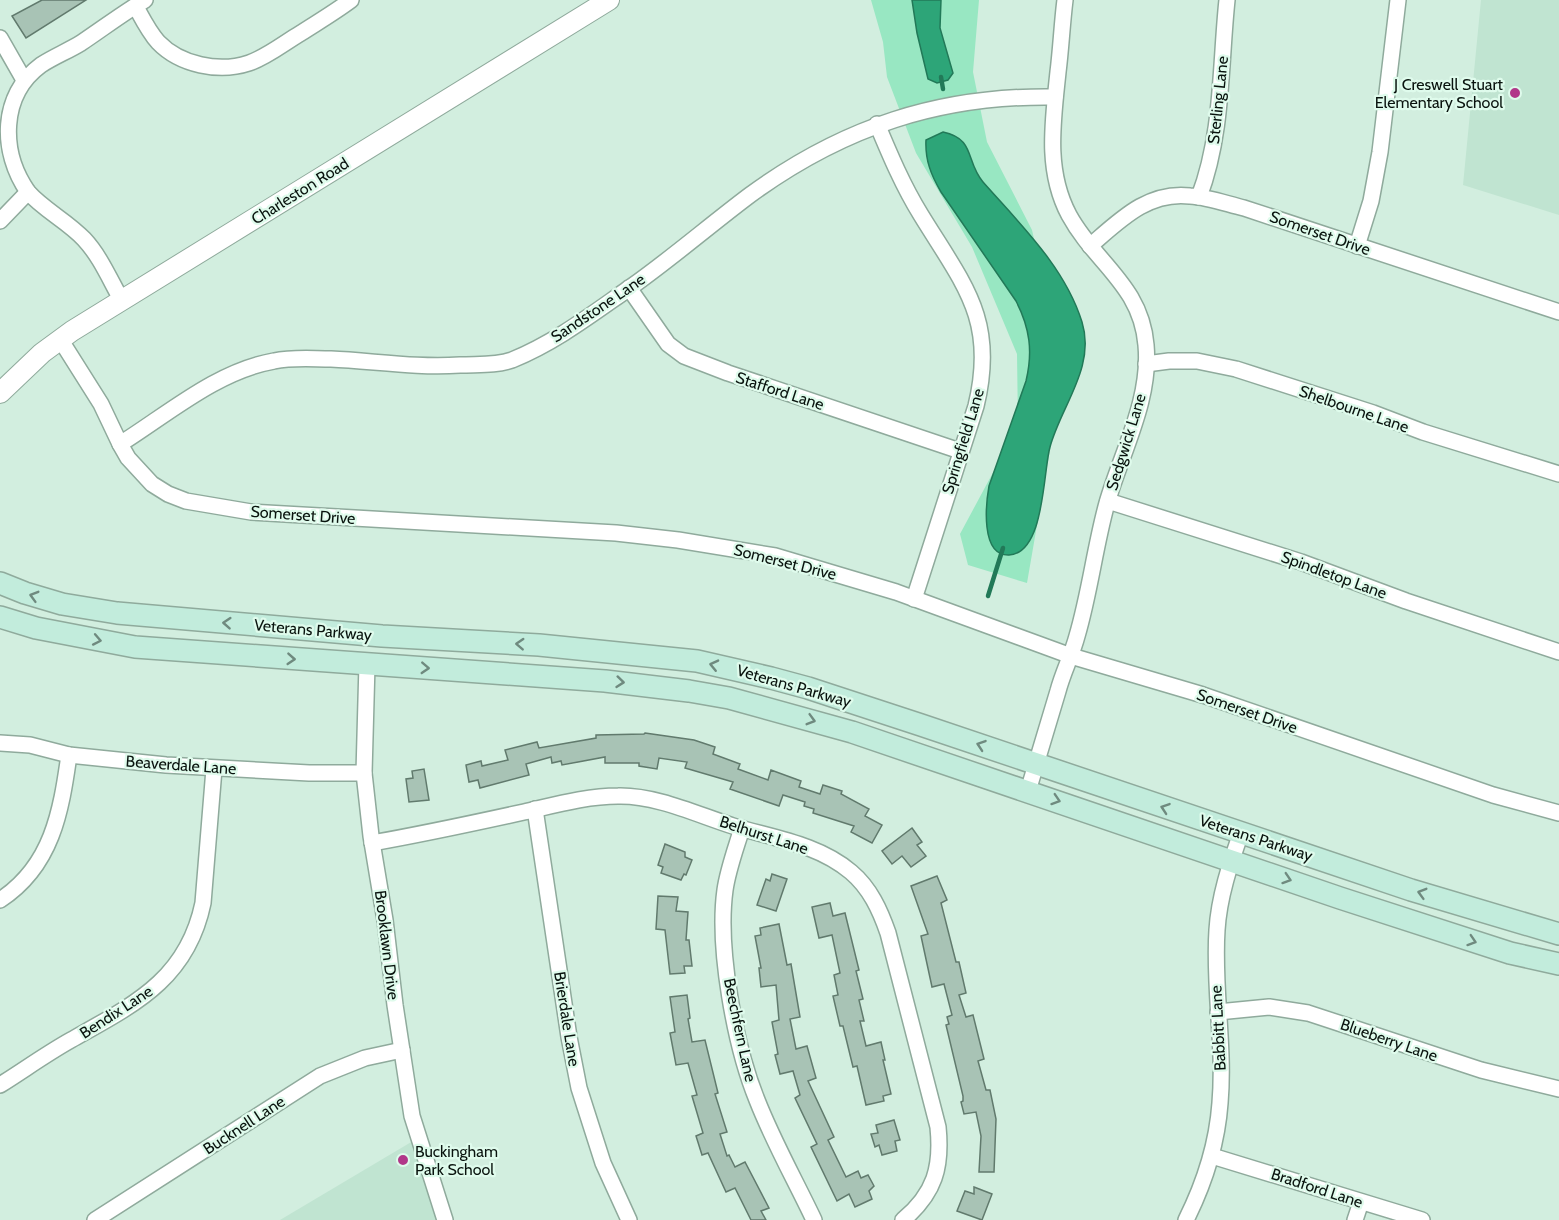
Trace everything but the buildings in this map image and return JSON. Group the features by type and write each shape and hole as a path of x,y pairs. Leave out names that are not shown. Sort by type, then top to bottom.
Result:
{"main road":[{"name":"Veterans Parkway","path":"0,583 62,604 117,613 382,636 539,645 697,661 808,688 1411,890 1559,934"},
{"name":"Veterans Parkway","path":"0,617 36,628 135,647 605,681 679,689 729,698 852,732 1340,898 1510,953 1559,964"}],"street":[{"path":"122,301 94,251 82,237 28,192 16,176 4,143 3,126 6,109 24,81 40,65 73,47 140,3 150,32 168,50 198,64 233,67 250,63 267,54 351,0"},
{"name":"Charleston Road","path":"0,393 17,375 60,339 609,0"},
{"name":"Sedgwick Lane","path":"1028,791 1058,690 1071,656 1108,501 1138,411 1146,364 1143,323 1135,303 1125,285 1090,246 1069,214 1057,181 1052,147 1065,0"},
{"name":"Sterling Lane","path":"1199,197 1210,165 1215,133 1227,0"},
{"path":"1357,246 1371,201 1380,152 1398,0"},
{"path":"0,38 24,81"},
{"name":"Sandstone Lane","path":"120,444 201,392 236,372 255,365 297,358 440,367 486,366 508,361 549,342 577,325 752,194 824,147 877,124 916,113 990,99 1055,97"},
{"name":"Springfield Lane","path":"877,124 916,206 964,283 978,321 983,364 981,385 969,428 960,450 914,599"},
{"path":"0,221 28,192"},
{"name":"Somerset Drive","path":"1090,246 1127,214 1142,205 1158,198 1175,195 1199,197 1244,208 1559,312"},
{"name":"Stafford Lane","path":"629,288 668,344 684,356 728,373 960,450"},
{"name":"Somerset Drive","path":"60,339 101,404 120,444 139,471 152,484 186,501 251,512 596,531 678,540 783,558 914,599 1071,656 1203,695 1493,795 1559,813"},
{"name":"Shelbourne Lane","path":"1146,364 1197,361 1236,369 1373,413 1414,429 1559,474"},
{"name":"Spindletop Lane","path":"1108,501 1301,562 1406,601 1559,652"},
{"name":"Brooklawn Drive","path":"367,664 364,773 372,843 411,1116 445,1220"},
{"name":"Beaverdale Lane","path":"0,743 30,746 69,755 140,763 299,773 364,773"},
{"path":"0,900 33,870 50,842 65,784 69,755"},
{"name":"Bendix Lane","path":"0,1084 133,1004 166,977 180,960 199,925 203,903 214,769"},
{"name":"Belhurst Lane","path":"372,843 570,802 618,796 669,805 781,838 831,858 868,889 880,910 921,1056 938,1127 940,1149 937,1170 930,1190 918,1208 903,1220"},
{"name":"Brierdale Lane","path":"536,809 575,1071 603,1163 628,1220"},
{"name":"Beechfern Lane","path":"742,828 724,901 726,951 733,1012 743,1056 757,1100 814,1220"},
{"name":"Babbitt Lane","path":"1186,1220 1199,1194 1212,1156 1220,1101 1215,969 1217,928 1223,892 1241,833"},
{"name":"Blueberry Lane","path":"1218,1012 1269,1007 1308,1013 1481,1070 1559,1089"},
{"name":"Bucknell Lane","path":"96,1220 320,1076 365,1058 402,1050"},
{"name":"Bradford Lane","path":"1212,1156 1422,1220"},
{"path":"1355,1220 1361,1202"}],"shaded area":[{"path":"871,0 979,0 973,72 987,142 1032,230 1064,369 1027,583 968,565 960,534 1018,426 1017,354 972,247 916,153 887,77 883,42"},
{"path":"912,0 941,0 940,28 953,73 948,80 937,83 928,79"},
{"name":"J Creswell Stuart Elementary School","path":"1481,0 1559,0 1559,215 1463,185"},
{"path":"943,132 961,140 969,152 977,174 1053,265 1074,302 1082,322 1085,339 1081,371 1050,447 1036,526 1030,541 1021,551 1009,555 1000,553 993,547 989,538 987,504 989,486 1026,381 1029,340 1016,301 941,192 932,173 926,140"},
{"name":"Buckingham Park School","path":"418,1138 445,1220 280,1220"}],"waterway":[{"path":"941,77 943,89"},
{"path":"988,596 1003,548"}],"place":[{"name":"J Creswell Stuart Elementary School","path":"1515,93"},
{"name":"Buckingham Park School","path":"403,1160"}]}
